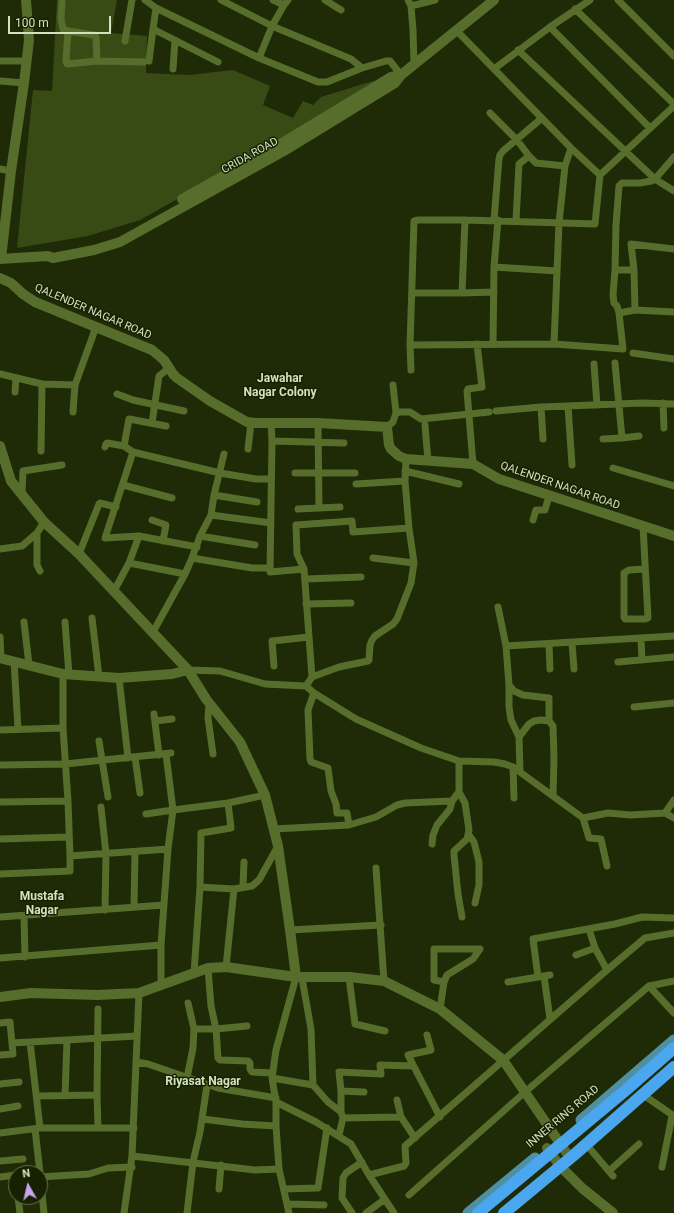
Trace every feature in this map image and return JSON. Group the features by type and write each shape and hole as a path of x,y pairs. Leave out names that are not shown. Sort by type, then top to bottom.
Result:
{"highway":[{"path":"478,1213 626,1090 674,1048"},
{"path":"504,1213 570,1158 674,1067"}],"main road":[{"name":"INNER RING ROAD","path":"468,1213 558,1140 674,1040"}],"street":[{"path":"1,259 11,171 29,40 26,0"},
{"path":"62,0 61,24 63,29 94,35 96,37 97,61"},
{"path":"125,41 132,0"},
{"path":"145,0 156,8 259,58 318,82 323,83 362,68 389,61 401,75"},
{"path":"221,0 272,26 351,59 362,68"},
{"path":"259,58 272,26 286,3 273,0"},
{"path":"325,0 341,10"},
{"path":"414,65 413,30 410,3 435,0"},
{"name":"CRIDA ROAD","path":"1,259 48,256 52,252 103,244 282,143 391,76 401,75 494,0"},
{"path":"494,70 518,50 574,9 590,0"},
{"path":"618,0 674,56"},
{"path":"68,31 67,64 97,61 147,61 156,8"},
{"path":"411,370 410,345 414,221 496,220 595,224 600,175 674,105 574,9"},
{"path":"550,27 650,128"},
{"path":"153,29 218,62"},
{"path":"456,30 571,148 600,175"},
{"path":"173,69 175,40"},
{"path":"518,50 625,152 655,179 674,191"},
{"path":"0,61 26,61"},
{"path":"0,81 24,83"},
{"path":"490,114 517,140 529,156 539,164 565,166"},
{"path":"493,344 494,267 499,159 503,151 542,118"},
{"path":"554,344 559,223 565,166 571,148"},
{"path":"516,221 519,164 529,156"},
{"path":"410,345 554,344 623,349 619,312 614,303 616,225 619,186 622,183 645,183 655,179 674,157"},
{"path":"0,169 11,171"},
{"path":"462,293 466,220"},
{"path":"636,310 631,244 674,248"},
{"path":"494,267 557,271"},
{"path":"615,270 634,270"},
{"name":"QALENDER NAGAR ROAD","path":"0,278 11,283 35,302 152,350 164,360 177,378 210,401 251,423 318,422 387,427 391,450 399,456 428,461 473,464 499,479 674,536"},
{"path":"412,293 494,292"},
{"path":"619,312 636,310 674,312"},
{"path":"73,412 76,385 96,327"},
{"path":"473,464 467,390 482,387 477,344"},
{"path":"633,353 674,359"},
{"path":"615,363 622,438"},
{"path":"594,364 597,405"},
{"path":"152,423 160,376 169,368"},
{"path":"0,374 42,384 76,385"},
{"path":"15,392 16,378"},
{"path":"41,451 42,384"},
{"path":"387,427 394,422 396,413 394,385"},
{"path":"116,394 133,400 184,411"},
{"path":"396,413 410,412 421,419 542,407 663,403 674,404"},
{"path":"663,403 664,428"},
{"path":"568,406 572,464"},
{"path":"542,407 543,439"},
{"path":"124,446 129,419 166,426"},
{"path":"318,422 319,508"},
{"path":"248,448 251,423"},
{"path":"271,423 270,572 304,569"},
{"path":"425,425 428,461"},
{"path":"603,439 639,436"},
{"path":"272,441 344,443"},
{"path":"105,447 107,443 124,446 133,452 220,473 256,479 271,478"},
{"path":"0,446 3,464 11,481 44,522 79,554 188,670 209,704 240,742 265,795 278,846 290,930 311,1029 313,1085"},
{"path":"133,452 105,538 139,536 196,547"},
{"path":"153,632 185,574 200,536 211,516 214,495 224,454"},
{"path":"306,686 312,677 339,667 366,662 369,660 370,645 372,640 375,636 393,624 397,619 410,583 414,563 405,481 406,458"},
{"path":"22,494 23,471 62,464"},
{"path":"613,468 674,486"},
{"path":"405,471 459,484"},
{"path":"294,473 355,473"},
{"path":"356,484 405,481"},
{"path":"123,485 172,498"},
{"path":"214,495 257,502"},
{"path":"533,520 536,510 545,510 549,496"},
{"path":"79,554 99,504 116,507"},
{"path":"298,509 340,507"},
{"path":"211,516 270,523"},
{"path":"152,520 166,525 163,541"},
{"path":"0,549 22,546 37,533 44,522"},
{"path":"312,677 305,578 304,569 298,554 296,525 352,522 353,532 409,528"},
{"path":"643,526 648,618 625,618 624,573 629,570 645,569"},
{"path":"37,533 37,565 40,571"},
{"path":"114,591 130,563 139,536"},
{"path":"200,536 255,545"},
{"path":"192,558 252,568 270,568"},
{"path":"372,558 414,563"},
{"path":"130,563 185,574"},
{"path":"305,578 361,577"},
{"path":"306,604 351,603"},
{"path":"498,607 506,646 509,685 509,714 519,737 520,771"},
{"path":"92,618 99,677"},
{"path":"24,622 29,665"},
{"path":"0,874 70,871 68,801 63,728 66,674 64,622"},
{"path":"506,646 674,636"},
{"path":"0,637 1,658 66,674 119,678 172,674 188,670 220,671 265,684 306,686 314,693 356,718 421,748 459,761 494,762 505,764 520,771 583,818 589,838 601,840 607,866"},
{"path":"274,666 272,641 309,637"},
{"path":"641,639 642,660"},
{"path":"572,643 574,669"},
{"path":"549,644 550,669"},
{"path":"618,662 674,657"},
{"path":"14,661 18,729"},
{"path":"119,678 131,757 140,793"},
{"path":"509,685 514,691 523,695 549,698 549,721"},
{"path":"314,693 308,710 310,759 311,762 328,768 331,791 336,804 337,813 347,813 348,825"},
{"path":"634,707 674,703"},
{"path":"209,704 208,718 213,754"},
{"path":"161,984 161,945 168,849 173,810 165,754 154,718 172,718"},
{"path":"519,737 529,724 534,721 549,721 554,726 553,796"},
{"path":"0,730 63,728"},
{"path":"99,741 108,796"},
{"path":"0,766 65,764 165,754"},
{"path":"459,761 459,792 464,803 470,830 464,843 454,851 462,917"},
{"path":"512,767 514,798"},
{"path":"432,844 433,835 437,825 450,809 452,801 459,792"},
{"path":"146,814 228,803 265,795"},
{"path":"665,813 674,800"},
{"path":"0,802 68,801"},
{"path":"274,829 348,825 376,817 397,805 405,803 452,801"},
{"path":"194,973 200,887 201,832 231,828 228,803"},
{"path":"101,806 106,854 106,910"},
{"path":"583,818 608,813 630,815 665,813 674,818"},
{"path":"469,835 474,842 479,862 479,885 475,903"},
{"path":"0,839 68,837"},
{"path":"200,887 234,889 243,886 252,886 259,880 278,846"},
{"path":"70,856 168,849"},
{"path":"134,908 135,852"},
{"path":"243,886 244,862"},
{"path":"376,868 384,981"},
{"path":"226,967 234,889"},
{"path":"0,917 164,905"},
{"path":"24,916 25,957"},
{"path":"550,1019 544,976 533,939 589,929 642,917 674,918"},
{"path":"290,930 381,925"},
{"path":"589,929 595,948 607,970"},
{"path":"369,1175 404,1166 406,1163 405,1146 440,1117 502,1060 645,938 674,933"},
{"path":"0,958 161,945"},
{"path":"576,955 595,948"},
{"path":"440,1009 444,982 447,975 473,959 480,949 434,949 434,980 444,982"},
{"path":"0,997 31,993 97,995 139,993 208,968 226,967 299,978 349,977 384,981 440,1009 502,1060 570,1158"},
{"path":"208,968 211,1006 216,1029 218,1058 220,1060 248,1061 252,1072 313,1085 342,1115 401,1116"},
{"path":"508,982 544,976"},
{"path":"349,977 355,1024 385,1031"},
{"path":"289,1213 279,1169 276,1100 272,1076 276,1050 299,978"},
{"path":"409,1195 525,1092 649,986 674,980"},
{"path":"649,986 674,1013"},
{"path":"124,1213 132,1167 139,993"},
{"path":"187,1078 194,1030 188,1003"},
{"path":"98,1009 98,1128"},
{"path":"0,1023 10,1022 13,1054 0,1056"},
{"path":"194,1030 247,1026"},
{"path":"12,1043 137,1036"},
{"path":"427,1036 431,1050 408,1055 440,1117"},
{"path":"65,1096 67,1040"},
{"path":"30,1042 38,1096 40,1165"},
{"path":"136,1062 148,1064 207,1085 276,1100 327,1128 351,1144 394,1213"},
{"path":"338,1135 342,1115 339,1072 381,1074 380,1066 413,1066"},
{"path":"0,1084 19,1082"},
{"path":"187,1213 192,1162 203,1119 207,1085"},
{"path":"341,1090 364,1092"},
{"path":"642,1094 673,1116 662,1167"},
{"path":"38,1096 97,1095"},
{"path":"397,1100 401,1116 415,1138"},
{"path":"0,1109 18,1106"},
{"path":"203,1119 242,1124 276,1126"},
{"path":"0,1133 38,1129 134,1128"},
{"path":"284,1189 318,1188 327,1128"},
{"path":"586,1144 611,1173 639,1144"},
{"path":"547,1148 560,1166 582,1188 613,1213"},
{"path":"132,1156 255,1170 279,1169"},
{"path":"0,1161 23,1159"},
{"path":"352,1213 342,1198 343,1178 346,1173 362,1162"},
{"path":"219,1189 221,1165"},
{"path":"48,1177 89,1174 108,1168 132,1167"},
{"path":"366,1213 385,1199"},
{"path":"288,1204 324,1205"}],"green space":[{"path":"57,0 117,0 111,33 147,36 146,73 189,75 233,70 270,86 263,105 293,118 303,101 313,105 321,97 375,81 229,170 140,220 88,236 17,248 33,90 52,91"}],"district":[{"name":"Jawahar Nagar Colony","path":"280,386"},
{"name":"Mustafa Nagar","path":"42,904"},
{"name":"Riyasat Nagar","path":"203,1082"}]}
